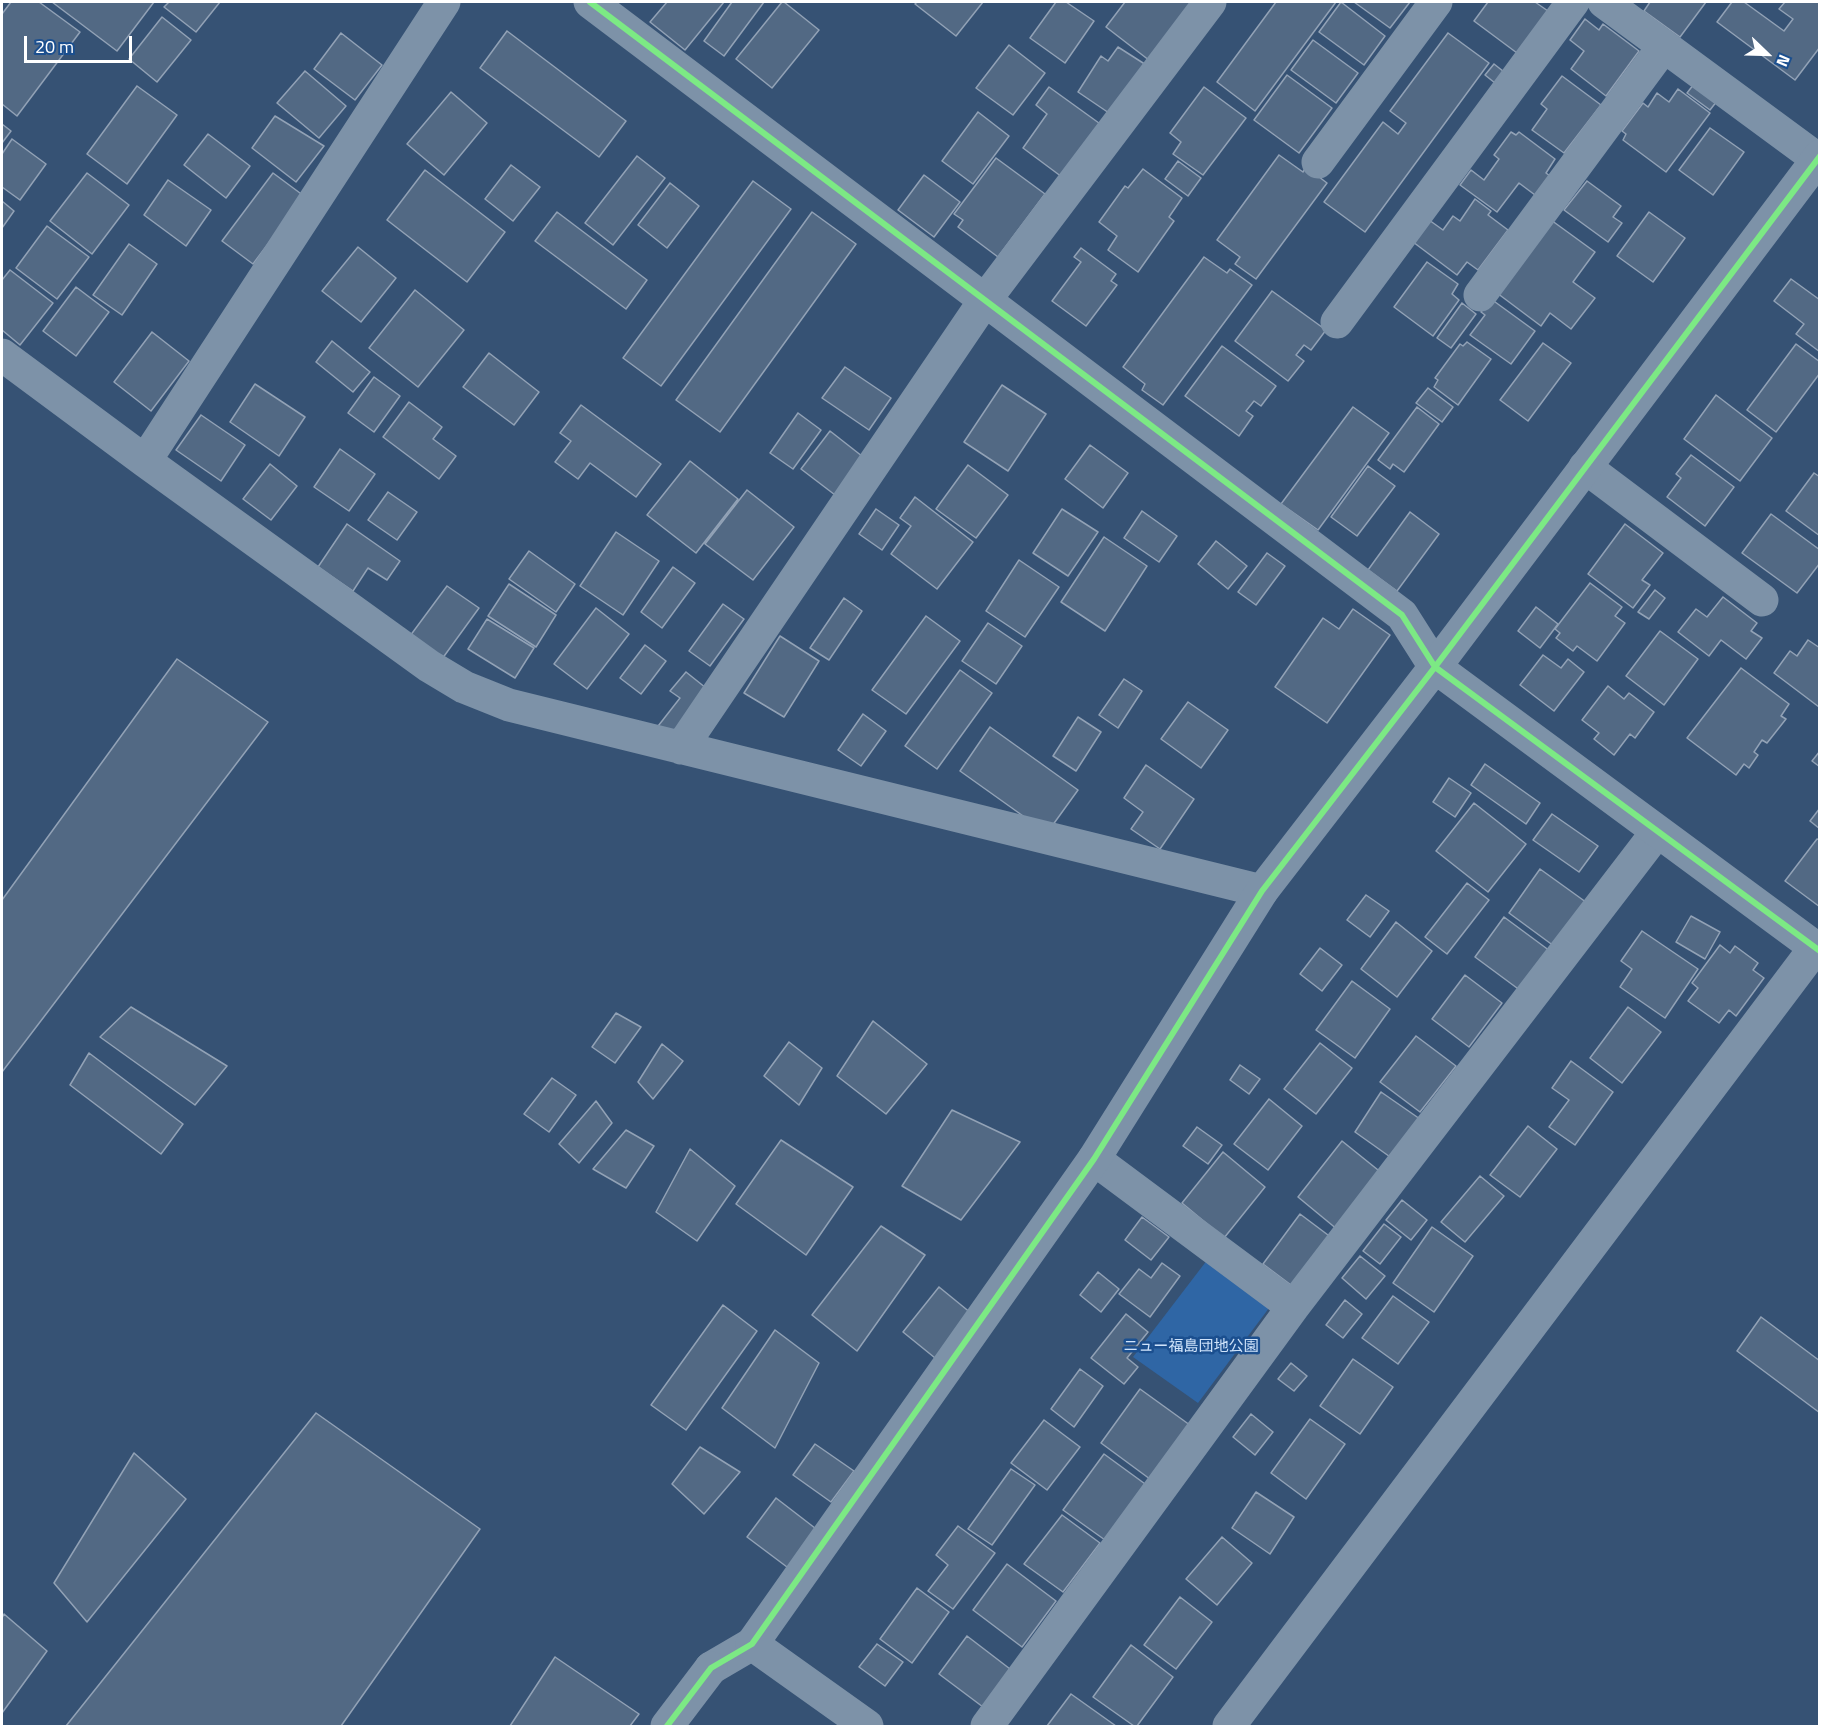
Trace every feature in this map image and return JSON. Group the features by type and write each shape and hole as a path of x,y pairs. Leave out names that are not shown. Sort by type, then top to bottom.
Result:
{"street":[{"path":"146,461 444,2"},
{"path":"590,2 1402,615 1435,667 1818,947 1228,1726"},
{"path":"681,748 985,300 1210,2"},
{"path":"1318,162 1436,2"},
{"path":"1337,322 1573,2"},
{"path":"667,1726 711,1668 752,1644 1094,1159 1262,891 1435,667 1819,159 1604,2"},
{"path":"1480,296 1664,46"},
{"path":"2,355 429,666 464,687 509,705 1262,891"},
{"path":"1585,467 1762,600"},
{"path":"987,1726 1293,1307 1658,832"},
{"path":"1094,1159 1293,1307"},
{"path":"752,1644 867,1726"}],"green space":[{"name":"ニュー福島団地公園","path":"1211,1255 1275,1300 1198,1403 1133,1357"}],"building":[{"path":"11,2 39,2 80,32 17,116 2,104 2,14"},
{"path":"52,2 154,2 117,51"},
{"path":"169,2 220,2 196,32 164,7"},
{"path":"667,2 724,2 685,50 650,22"},
{"path":"732,2 764,2 724,56 704,41"},
{"path":"782,2 819,30 772,88 736,59"},
{"path":"917,2 983,2 956,36 915,4"},
{"path":"1056,2 1066,2 1094,21 1065,63 1030,38"},
{"path":"1125,2 1202,2 1154,64 1106,27"},
{"path":"1276,2 1336,2 1255,111 1217,82"},
{"path":"1341,2 1385,36 1364,65 1319,32"},
{"path":"1354,2 1410,2 1390,28"},
{"path":"1488,2 1535,2 1548,11 1517,53 1474,21"},
{"path":"1650,2 1706,2 1680,37 1644,11"},
{"path":"1732,2 1744,2 1784,31 1793,19 1779,9 1785,2 1820,2 1820,47 1795,80 1717,22"},
{"path":"162,17 191,40 157,82 129,59"},
{"path":"1585,19 1599,30 1603,24 1639,51 1606,96 1571,69 1584,51 1570,40"},
{"path":"507,31 626,121 599,157 480,68"},
{"path":"341,33 382,65 355,100 314,69"},
{"path":"1448,33 1489,63 1365,232 1324,202 1383,122 1398,134 1406,123 1390,111"},
{"path":"1313,40 1358,73 1336,103 1291,70"},
{"path":"1009,45 1045,73 1013,115 976,88"},
{"path":"1118,47 1154,70 1109,113 1078,92 1101,56 1108,61"},
{"path":"1494,64 1508,75 1500,87 1485,75"},
{"path":"305,71 346,106 319,138 277,103"},
{"path":"1287,75 1332,108 1299,153 1254,120"},
{"path":"1562,76 1601,105 1564,153 1532,130 1547,109 1541,104"},
{"path":"1694,84 1717,101 1710,110 1687,93"},
{"path":"137,86 177,115 127,184 87,154"},
{"path":"1049,87 1110,131 1066,180 1023,148 1047,114 1036,105"},
{"path":"1204,87 1246,118 1203,175 1173,154 1181,142 1170,133"},
{"path":"1678,89 1710,113 1666,172 1623,140 1626,134 1622,131 1643,103 1648,107 1657,93 1669,102"},
{"path":"451,92 487,123 444,175 407,144"},
{"path":"978,112 1009,136 973,184 942,161"},
{"path":"275,116 324,146 296,182 252,148"},
{"path":"2,124 11,131 2,143"},
{"path":"1710,128 1744,152 1713,195 1679,170"},
{"path":"1511,132 1516,135 1519,132 1555,159 1546,173 1550,176 1535,195 1519,183 1497,212 1460,185 1471,170 1484,180 1499,159 1494,155"},
{"path":"208,134 250,166 226,198 184,165"},
{"path":"12,139 46,164 20,200 2,187 2,154"},
{"path":"1279,155 1303,172 1306,167 1327,183 1256,279 1235,264 1240,257 1217,240"},
{"path":"637,156 665,178 613,245 585,223"},
{"path":"996,158 1045,194 998,257 958,227 963,220 954,214"},
{"path":"1178,161 1201,178 1188,196 1165,179"},
{"path":"511,165 540,187 513,221 485,199"},
{"path":"1143,169 1182,198 1169,217 1174,221 1138,272 1108,250 1117,236 1099,222 1125,186 1128,188"},
{"path":"425,170 505,232 467,282 387,220"},
{"path":"87,173 129,205 92,254 50,221"},
{"path":"273,173 304,196 253,264 222,241"},
{"path":"924,175 960,202 934,237 898,210"},
{"path":"168,180 211,210 186,246 144,215"},
{"path":"753,181 791,209 661,386 623,358"},
{"path":"1587,181 1621,206 1613,217 1622,223 1608,242 1564,210"},
{"path":"670,183 699,206 667,248 638,225"},
{"path":"1475,199 1491,211 1488,215 1508,230 1478,270 1467,262 1457,275 1413,242 1429,220 1443,230 1453,216 1460,221"},
{"path":"2,201 14,211 2,228"},
{"path":"557,212 647,280 626,309 535,241"},
{"path":"812,212 856,244 720,432 676,400"},
{"path":"1649,212 1685,238 1653,282 1617,256"},
{"path":"1551,220 1595,252 1573,282 1595,298 1571,329 1550,313 1541,326 1497,293"},
{"path":"47,226 89,257 57,299 16,268"},
{"path":"129,244 157,264 122,315 93,295"},
{"path":"358,247 396,278 361,322 322,291"},
{"path":"1081,248 1116,274 1111,281 1117,285 1086,326 1052,301 1081,262 1074,257"},
{"path":"1204,257 1227,273 1230,269 1252,285 1163,405 1142,390 1145,384 1123,367"},
{"path":"1427,262 1458,284 1452,294 1459,300 1433,336 1394,307"},
{"path":"10,270 53,303 20,345 2,330 2,280"},
{"path":"1791,279 1820,300 1820,352 1796,334 1804,324 1774,301"},
{"path":"76,287 109,312 76,356 43,331"},
{"path":"415,290 464,330 418,387 369,348"},
{"path":"1272,291 1326,330 1311,350 1304,345 1296,355 1304,361 1288,381 1235,341"},
{"path":"1491,299 1535,331 1511,364 1470,335 1485,315 1481,312"},
{"path":"1462,303 1476,314 1451,348 1437,338"},
{"path":"152,332 189,361 151,411 114,382"},
{"path":"332,341 370,372 353,392 316,362"},
{"path":"1467,342 1491,359 1458,405 1434,387 1438,380 1435,378 1460,344 1463,346"},
{"path":"1543,343 1571,363 1528,421 1500,400"},
{"path":"1796,344 1820,362 1820,373 1776,432 1747,410"},
{"path":"1222,346 1276,386 1261,406 1254,401 1246,411 1253,416 1239,436 1185,396"},
{"path":"489,353 539,392 514,425 463,387"},
{"path":"845,367 891,398 869,430 822,398"},
{"path":"374,377 400,396 374,432 348,413"},
{"path":"255,384 305,417 279,456 230,422"},
{"path":"1002,385 1046,414 1008,471 964,442"},
{"path":"1428,388 1453,407 1442,422 1416,403"},
{"path":"1716,395 1772,438 1740,481 1684,439"},
{"path":"409,402 442,427 433,439 456,456 439,479 383,437"},
{"path":"581,405 661,464 636,497 590,463 578,479 555,462 571,441 560,433"},
{"path":"1353,407 1389,433 1318,530 1281,504"},
{"path":"1417,407 1439,424 1404,472 1393,464 1390,469 1378,460"},
{"path":"798,413 821,430 793,469 770,453"},
{"path":"201,415 245,445 221,481 176,450"},
{"path":"830,431 867,460 839,498 801,469"},
{"path":"1090,445 1128,473 1103,508 1065,479"},
{"path":"340,449 375,474 349,511 314,487"},
{"path":"1691,455 1734,487 1705,526 1667,497 1681,478 1676,474"},
{"path":"690,461 738,499 696,553 647,515"},
{"path":"270,464 297,486 271,520 243,499"},
{"path":"968,465 1008,495 976,538 936,509"},
{"path":"1368,466 1395,486 1357,536 1331,517"},
{"path":"1814,473 1820,477 1820,536 1786,511"},
{"path":"747,490 794,527 753,580 705,544"},
{"path":"388,492 417,512 397,540 368,520"},
{"path":"915,497 973,542 937,589 891,554 911,526 900,518"},
{"path":"876,509 899,525 882,550 859,534"},
{"path":"1062,509 1098,532 1068,576 1033,553"},
{"path":"1142,511 1177,536 1159,562 1124,538"},
{"path":"1410,512 1439,534 1397,591 1368,570"},
{"path":"1771,514 1820,550 1820,563 1797,593 1742,553"},
{"path":"347,524 400,561 387,580 368,568 353,591 318,567"},
{"path":"1625,524 1663,553 1642,580 1650,585 1633,608 1588,574"},
{"path":"616,532 659,561 623,615 580,586"},
{"path":"1104,537 1147,566 1105,631 1061,602"},
{"path":"1216,541 1247,566 1228,589 1198,564"},
{"path":"529,551 575,584 556,612 509,579"},
{"path":"1267,553 1285,566 1256,605 1238,592"},
{"path":"1019,560 1059,587 1025,637 986,611"},
{"path":"673,567 695,583 662,628 641,612"},
{"path":"1590,583 1622,607 1615,616 1625,623 1597,661 1577,646 1573,651 1556,638 1560,633 1555,629"},
{"path":"509,584 556,615 536,647 488,616"},
{"path":"447,586 479,608 442,659 410,636"},
{"path":"1655,590 1665,598 1649,619 1638,612"},
{"path":"1723,597 1757,623 1751,631 1762,638 1746,659 1721,640 1709,656 1678,632 1696,609 1707,617"},
{"path":"844,598 862,611 829,660 810,648"},
{"path":"723,604 744,619 710,666 689,651"},
{"path":"1536,607 1558,624 1540,648 1518,631"},
{"path":"596,608 629,634 587,689 554,664"},
{"path":"1353,609 1390,635 1327,723 1275,687 1323,618 1339,629"},
{"path":"926,616 960,641 906,714 872,690"},
{"path":"487,619 534,648 515,678 468,649"},
{"path":"988,623 1022,646 996,684 962,661"},
{"path":"1660,631 1698,659 1664,705 1626,676"},
{"path":"780,636 819,661 784,717 744,693"},
{"path":"1808,640 1820,648 1819,707 1774,673 1790,651 1797,656"},
{"path":"645,645 666,661 641,694 620,678"},
{"path":"1543,655 1561,668 1568,659 1584,672 1554,711 1520,685"},
{"path":"177,659 268,722 2,1072 2,900"},
{"path":"1741,668 1789,704 1781,716 1786,719 1767,743 1762,740 1754,752 1758,755 1749,768 1744,764 1736,775 1687,738"},
{"path":"960,670 992,693 937,769 905,746"},
{"path":"686,672 716,696 669,741 655,730 680,698 670,691"},
{"path":"1124,679 1142,691 1118,728 1099,715"},
{"path":"1608,686 1624,699 1629,693 1654,712 1635,738 1630,734 1614,755 1594,739 1599,733 1582,720"},
{"path":"1188,702 1228,730 1201,768 1161,739"},
{"path":"863,714 886,731 861,766 838,750"},
{"path":"1078,717 1101,732 1076,771 1053,756"},
{"path":"990,727 1078,790 1047,833 960,771"},
{"path":"1820,751 1820,767 1812,761"},
{"path":"1485,764 1540,803 1526,824 1471,785"},
{"path":"1146,765 1194,799 1160,849 1131,829 1143,812 1124,798"},
{"path":"1449,778 1471,793 1455,817 1433,802"},
{"path":"1474,803 1526,844 1488,892 1436,851"},
{"path":"1820,808 1820,829 1810,821"},
{"path":"1552,814 1598,846 1579,872 1533,840"},
{"path":"1817,839 1820,840 1820,907 1785,881"},
{"path":"1540,869 1590,905 1558,949 1509,913"},
{"path":"1467,883 1489,900 1447,954 1425,937"},
{"path":"1366,895 1389,911 1370,937 1347,920"},
{"path":"1691,916 1720,932 1705,959 1676,942"},
{"path":"1504,917 1550,951 1521,991 1475,957"},
{"path":"1396,922 1432,951 1397,997 1361,969"},
{"path":"1642,931 1698,969 1665,1018 1620,987 1632,969 1621,961"},
{"path":"1720,945 1730,953 1735,946 1758,963 1753,970 1764,978 1736,1016 1729,1010 1719,1023 1688,1001 1698,988 1692,983"},
{"path":"1320,948 1342,965 1322,991 1300,974"},
{"path":"1465,975 1502,1003 1469,1047 1432,1019"},
{"path":"1352,981 1390,1009 1355,1058 1316,1030"},
{"path":"131,1007 227,1066 195,1105 100,1037"},
{"path":"1628,1007 1661,1032 1622,1083 1590,1058"},
{"path":"616,1013 641,1027 615,1063 592,1047"},
{"path":"873,1021 927,1064 886,1114 837,1076"},
{"path":"1416,1036 1456,1066 1420,1112 1380,1082"},
{"path":"789,1042 822,1068 799,1105 764,1076"},
{"path":"1320,1043 1352,1068 1316,1114 1284,1089"},
{"path":"662,1044 683,1061 653,1099 638,1082"},
{"path":"89,1053 183,1124 161,1154 70,1085"},
{"path":"1571,1061 1613,1092 1575,1145 1549,1127 1569,1100 1552,1088"},
{"path":"1240,1065 1260,1079 1249,1094 1230,1080"},
{"path":"552,1078 576,1095 549,1132 524,1114"},
{"path":"1381,1092 1420,1119 1393,1159 1355,1132"},
{"path":"1269,1099 1302,1126 1268,1170 1234,1144"},
{"path":"596,1101 612,1123 579,1163 559,1144"},
{"path":"952,1110 1020,1142 961,1220 902,1186"},
{"path":"1528,1126 1557,1149 1520,1197 1490,1175"},
{"path":"1197,1127 1222,1145 1208,1164 1183,1146"},
{"path":"626,1130 654,1146 626,1188 593,1169"},
{"path":"781,1140 853,1187 806,1255 736,1204"},
{"path":"1342,1141 1383,1174 1338,1230 1298,1197"},
{"path":"690,1149 735,1186 697,1241 656,1212"},
{"path":"1223,1152 1265,1187 1224,1238 1182,1203"},
{"path":"1480,1176 1504,1196 1465,1242 1441,1222"},
{"path":"1402,1200 1427,1220 1411,1240 1386,1220"},
{"path":"1300,1214 1332,1238 1295,1288 1263,1264"},
{"path":"1142,1217 1169,1237 1151,1260 1125,1240"},
{"path":"1384,1224 1401,1237 1380,1264 1363,1251"},
{"path":"881,1226 925,1255 857,1351 812,1315"},
{"path":"1432,1227 1473,1256 1434,1312 1393,1283"},
{"path":"1360,1256 1385,1276 1366,1299 1342,1278"},
{"path":"1162,1263 1180,1276 1150,1317 1119,1294 1139,1269 1151,1278"},
{"path":"1098,1272 1119,1289 1101,1312 1080,1295"},
{"path":"939,1287 977,1318 940,1362 903,1332"},
{"path":"1393,1296 1429,1322 1398,1364 1362,1338"},
{"path":"1345,1300 1362,1314 1343,1338 1326,1325"},
{"path":"723,1305 757,1331 686,1430 651,1405"},
{"path":"1126,1314 1148,1332 1127,1358 1138,1367 1124,1384 1091,1358"},
{"path":"1761,1317 1820,1361 1820,1413 1737,1351"},
{"path":"775,1330 819,1363 775,1448 722,1408"},
{"path":"1353,1359 1393,1387 1360,1434 1320,1406"},
{"path":"1291,1363 1307,1376 1294,1391 1278,1379"},
{"path":"1080,1369 1103,1386 1074,1427 1051,1409"},
{"path":"1140,1389 1194,1428 1154,1482 1101,1443"},
{"path":"316,1413 480,1529 341,1726 66,1726"},
{"path":"1251,1414 1273,1432 1255,1455 1233,1437"},
{"path":"1310,1419 1345,1444 1306,1499 1271,1473"},
{"path":"1044,1420 1080,1447 1047,1490 1011,1463"},
{"path":"815,1444 854,1471 831,1502 793,1475"},
{"path":"700,1447 740,1472 704,1514 672,1484"},
{"path":"134,1453 186,1499 87,1622 54,1583"},
{"path":"1104,1454 1152,1489 1112,1545 1063,1510"},
{"path":"1011,1469 1035,1485 992,1545 968,1529"},
{"path":"1256,1492 1294,1517 1270,1554 1232,1528"},
{"path":"776,1498 824,1535 795,1573 747,1537"},
{"path":"1062,1515 1100,1543 1063,1592 1024,1564"},
{"path":"958,1526 995,1553 953,1609 928,1591 948,1565 936,1555"},
{"path":"1222,1537 1252,1563 1217,1605 1186,1579"},
{"path":"1007,1564 1056,1601 1022,1647 973,1610"},
{"path":"917,1588 949,1612 912,1663 880,1639"},
{"path":"1180,1597 1212,1622 1176,1669 1144,1645"},
{"path":"4,1614 47,1651 2,1713 2,1618"},
{"path":"967,1636 1014,1672 987,1710 939,1674"},
{"path":"877,1644 903,1662 885,1686 859,1667"},
{"path":"1131,1645 1173,1677 1137,1726 1093,1697"},
{"path":"555,1657 639,1714 630,1726 510,1726"},
{"path":"1071,1694 1116,1726 1047,1726"}],"cycle path":[{"path":"590,2 1402,615 1435,667 1820,951"},
{"path":"667,1726 711,1668 752,1644 1094,1159 1262,891 1435,667 1820,156"}]}
